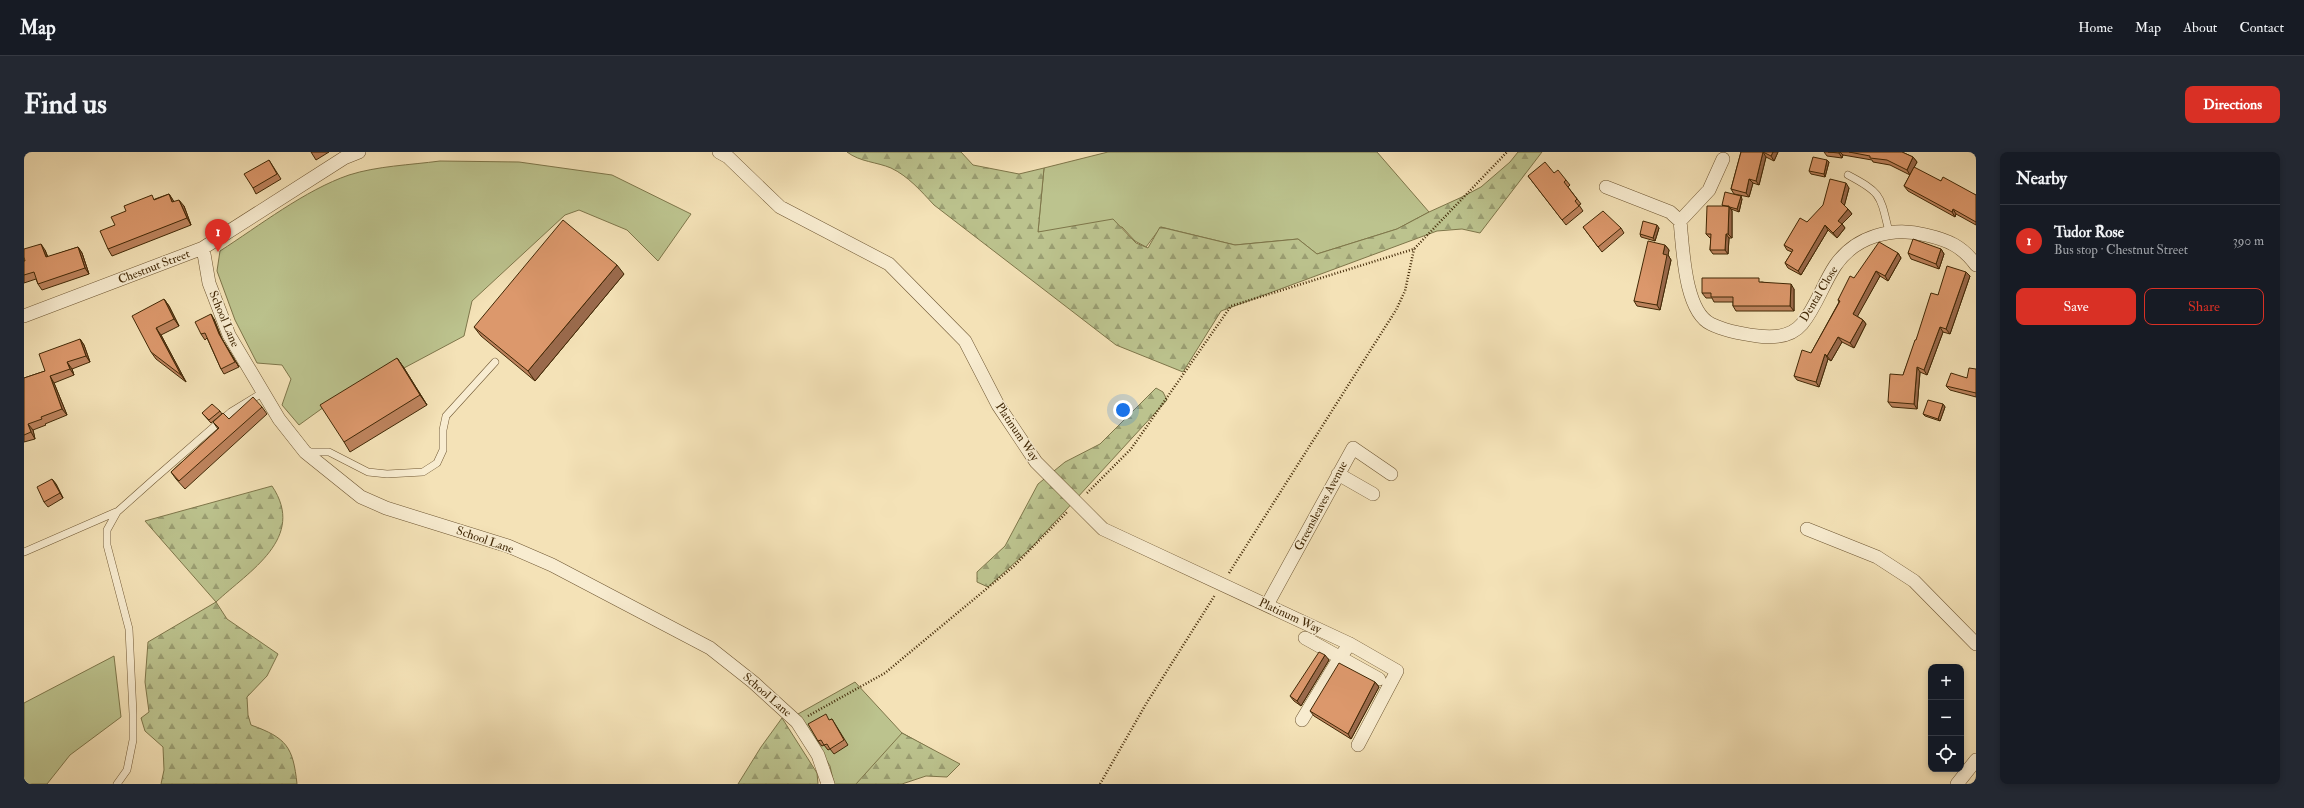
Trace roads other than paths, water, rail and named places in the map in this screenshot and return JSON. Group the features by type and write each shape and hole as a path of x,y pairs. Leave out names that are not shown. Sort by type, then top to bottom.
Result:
{"street":[{"name":"Chestnut Street","path":"24,316 203,248 344,158 358,152"},
{"name":"Platinum Way","path":"725,154 780,207 889,264 965,341 998,405 1036,462 1103,529 1350,644 1397,671 1358,745"},
{"path":"1606,187 1670,212 1680,221 1709,190 1724,159"},
{"name":"Dental Close","path":"1680,221 1690,296 1699,312 1710,324 1740,334 1777,338 1791,332 1802,324 1836,265 1844,255 1867,239 1889,232 1917,232 1958,245 1968,254 1976,265"},
{"name":"School Lane","path":"203,248 210,283 229,335 262,393 279,419 305,452 361,497 386,508 508,546 552,565 710,648 753,682 797,722 818,755 828,784"},
{"name":"Greensleaves Avenue","path":"1268,605 1353,448 1391,474"},
{"path":"1338,474 1373,494"},
{"path":"1807,529 1876,557 1914,581 1976,644"},
{"path":"1305,638 1379,679"},
{"path":"1302,720 1340,657 1350,644"},
{"path":"1957,784 1976,760"}],"lane":[{"path":"1848,175 1874,190 1881,201 1889,232"},
{"path":"305,452 329,452 368,472 387,474 423,472 437,463 443,450 443,430 446,416 495,362"},
{"path":"24,552 77,531 117,512 230,412 262,393"},
{"path":"117,512 107,530 107,545 129,629 134,714 133,740 127,770 117,784"}],"place":[{"name":"Tudor Rose","path":"218,252"}]}
